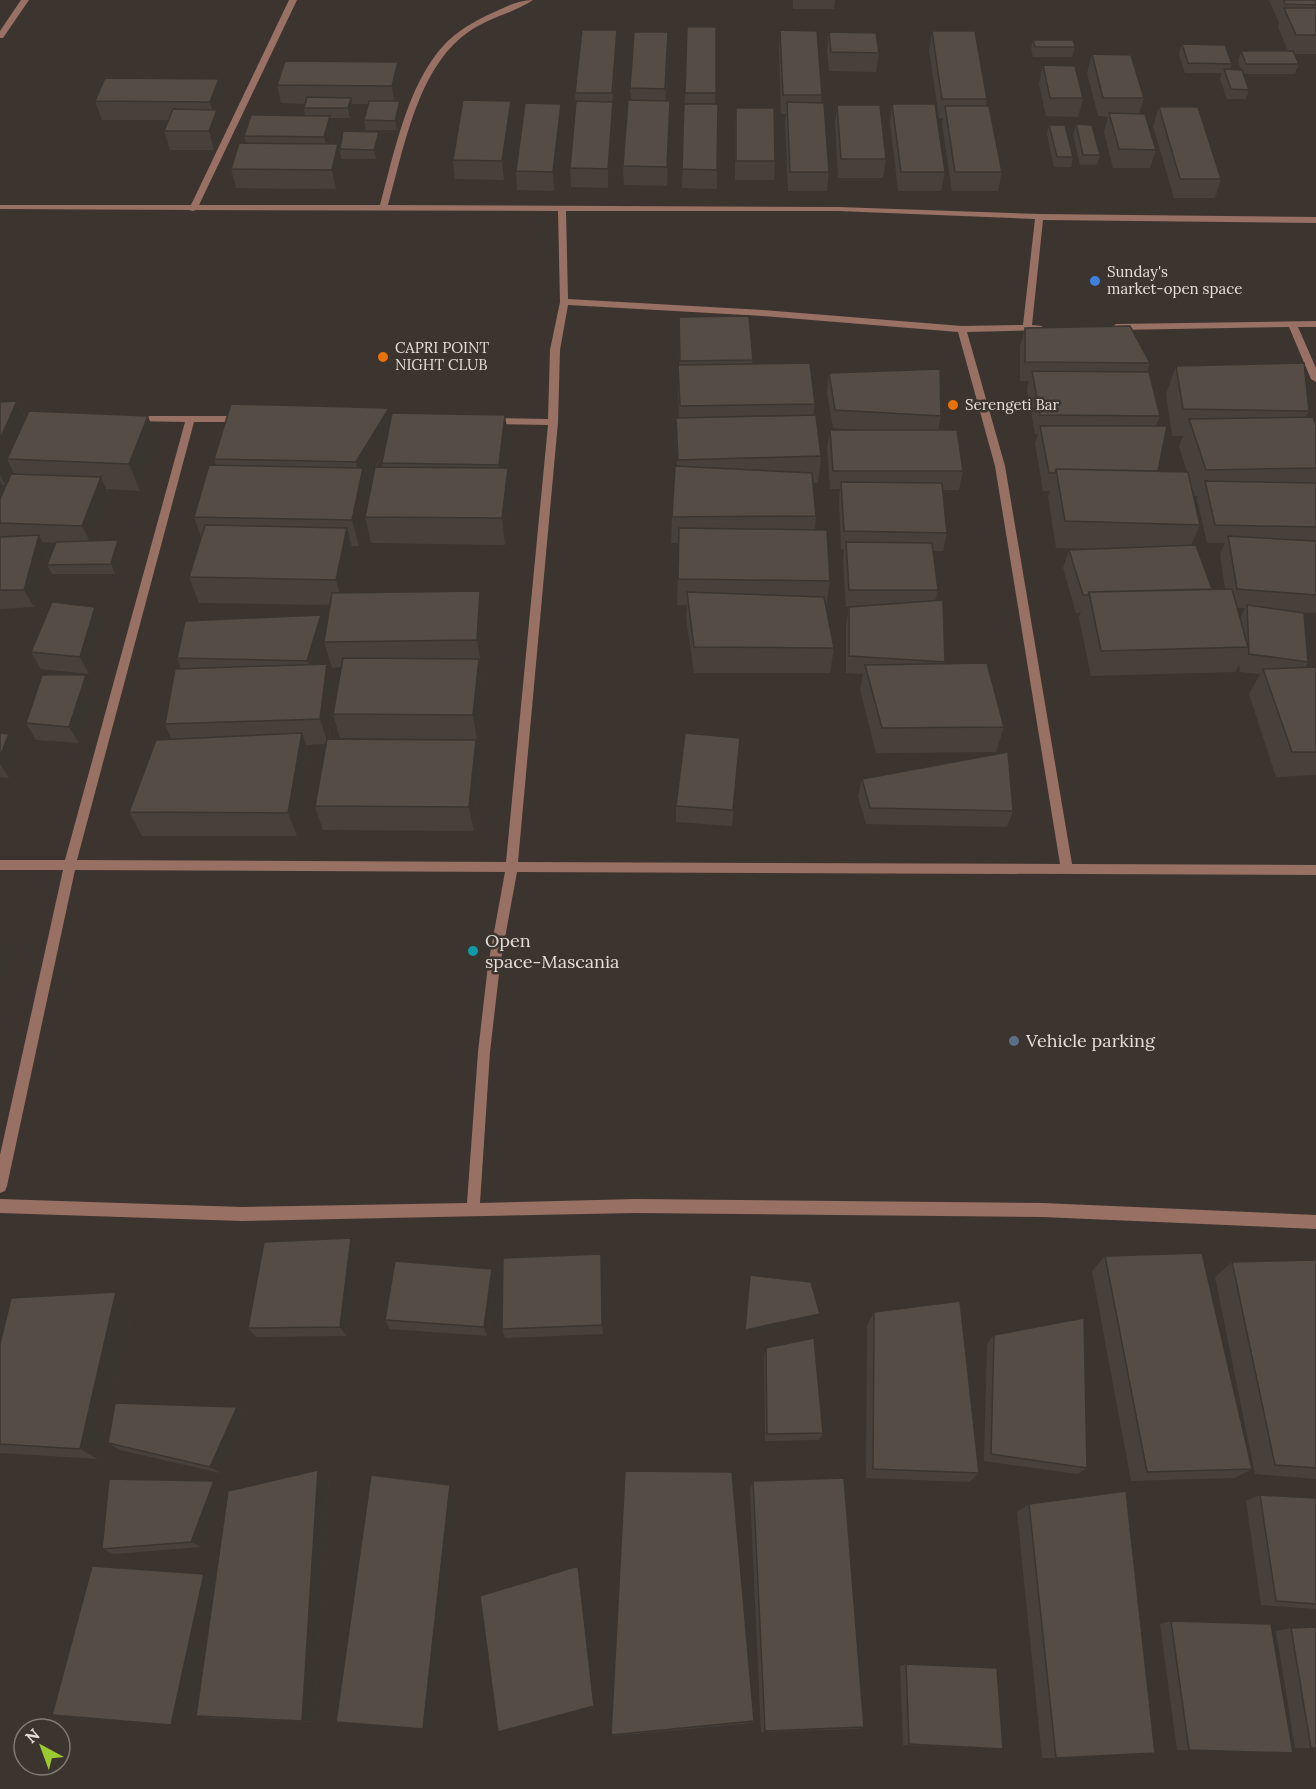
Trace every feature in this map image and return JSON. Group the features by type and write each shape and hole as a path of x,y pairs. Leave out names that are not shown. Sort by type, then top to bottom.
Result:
{"street":[{"path":"0,36 24,0"},
{"path":"193,208 293,0"},
{"path":"382,208 409,120 435,58 462,32 529,0"},
{"path":"0,207 838,209 1039,217 1316,220"},
{"path":"473,1209 485,1041 512,866 553,422 555,350 564,302 562,208"},
{"path":"1027,329 1039,217"},
{"path":"564,302 763,313 962,329 1050,328"},
{"path":"1108,327 1316,324"},
{"path":"1293,325 1316,379"},
{"path":"962,329 1000,466 1067,868"},
{"path":"119,418 248,419"},
{"path":"0,1186 70,864 190,418"},
{"path":"483,421 553,422"},
{"path":"0,865 1316,870"},
{"path":"0,1206 242,1214 636,1206 1043,1210 1316,1222"}],"building":[{"path":"1284,0 1316,0 1316,5 1285,4"},
{"path":"1284,8 1316,8 1316,35 1296,35"},
{"path":"687,27 716,27 716,93 685,93"},
{"path":"582,30 617,30 612,93 575,93"},
{"path":"780,30 817,31 822,95 783,95"},
{"path":"932,31 975,31 987,99 942,99"},
{"path":"634,32 668,32 665,89 630,88"},
{"path":"829,32 876,33 879,53 831,52"},
{"path":"1033,40 1073,40 1075,47 1035,47"},
{"path":"1182,44 1225,45 1232,64 1188,63"},
{"path":"1241,51 1293,51 1299,64 1246,64"},
{"path":"1092,54 1131,55 1144,98 1103,98"},
{"path":"285,61 398,62 392,86 277,85"},
{"path":"1043,65 1075,66 1083,98 1050,98"},
{"path":"1224,69 1242,70 1249,90 1231,89"},
{"path":"105,78 219,79 210,102 95,101"},
{"path":"307,97 351,98 348,108 304,108"},
{"path":"463,100 511,101 502,161 453,160"},
{"path":"628,100 670,101 667,167 623,166"},
{"path":"369,101 400,101 395,121 364,120"},
{"path":"576,101 613,102 608,169 570,168"},
{"path":"787,102 824,103 829,172 790,172"},
{"path":"525,103 561,104 553,172 516,171"},
{"path":"684,104 718,104 717,170 682,169"},
{"path":"892,104 935,104 945,172 901,172"},
{"path":"837,105 880,105 886,159 841,159"},
{"path":"945,106 989,106 1002,172 955,172"},
{"path":"1159,107 1198,107 1221,179 1180,179"},
{"path":"736,108 774,108 775,161 736,161"},
{"path":"173,109 217,110 209,131 164,131"},
{"path":"1109,113 1145,114 1156,150 1119,149"},
{"path":"251,115 330,116 324,137 244,136"},
{"path":"1076,124 1092,125 1100,155 1083,155"},
{"path":"1049,125 1065,125 1073,157 1057,157"},
{"path":"343,131 379,132 374,150 340,149"},
{"path":"239,143 338,144 332,170 231,169"},
{"path":"749,316 753,360 680,361 679,317"},
{"path":"1130,326 1150,363 1025,362 1025,328"},
{"path":"810,363 815,404 680,406 678,365"},
{"path":"1304,363 1309,411 1183,409 1176,366"},
{"path":"940,369 941,416 835,410 829,373"},
{"path":"1032,371 1149,372 1160,416 1040,415"},
{"path":"17,401 0,439 0,402"},
{"path":"231,404 389,408 356,462 214,459"},
{"path":"29,411 148,416 129,464 7,459"},
{"path":"392,413 505,415 499,465 382,463"},
{"path":"816,415 821,456 678,460 676,418"},
{"path":"1313,417 1316,425 1316,468 1206,470 1189,419"},
{"path":"1040,426 1167,426 1158,471 1056,469 1055,473 1049,473"},
{"path":"830,430 957,430 963,471 833,471"},
{"path":"209,465 363,468 352,520 194,517"},
{"path":"675,466 812,473 816,516 672,517"},
{"path":"375,467 508,468 502,518 365,517"},
{"path":"1056,469 1188,472 1200,525 1065,521"},
{"path":"11,474 101,477 82,526 0,523 0,499"},
{"path":"1205,481 1316,483 1316,527 1215,525"},
{"path":"841,482 942,483 947,533 844,531"},
{"path":"205,525 347,528 336,580 189,577"},
{"path":"679,528 827,530 830,581 678,579"},
{"path":"39,535 24,590 0,590 0,537"},
{"path":"1228,536 1316,541 1316,595 1237,589"},
{"path":"118,540 111,564 47,565 56,542"},
{"path":"846,542 932,543 938,590 849,590"},
{"path":"1196,545 1212,589 1089,592 1088,595 1083,595 1069,550"},
{"path":"1232,589 1248,647 1101,651 1089,592"},
{"path":"480,591 477,640 324,642 332,593"},
{"path":"687,592 824,597 834,648 694,647"},
{"path":"943,600 945,662 849,656 849,607"},
{"path":"52,602 95,607 80,657 31,652"},
{"path":"1247,605 1304,613 1308,662 1249,654"},
{"path":"321,615 307,661 177,658 185,621"},
{"path":"343,658 479,659 473,715 333,714"},
{"path":"987,663 1004,727 882,728 865,665"},
{"path":"327,664 320,719 165,724 175,669"},
{"path":"1316,667 1316,752 1292,752 1263,669"},
{"path":"42,675 86,675 69,727 26,723"},
{"path":"0,733 9,734 0,756"},
{"path":"302,733 288,813 129,812 156,740"},
{"path":"685,733 740,738 733,810 676,806"},
{"path":"327,739 476,740 469,807 315,806"},
{"path":"1008,752 1013,811 870,808 862,779"},
{"path":"351,1238 340,1327 248,1328 264,1242"},
{"path":"1202,1253 1252,1469 1147,1472 1105,1256"},
{"path":"601,1254 602,1325 502,1329 503,1258"},
{"path":"1316,1260 1316,1468 1275,1465 1232,1262"},
{"path":"395,1261 492,1269 484,1327 385,1320"},
{"path":"750,1275 811,1282 820,1314 745,1330"},
{"path":"116,1292 80,1449 0,1444 0,1344 11,1298"},
{"path":"960,1301 979,1473 873,1469 874,1312"},
{"path":"1084,1318 1087,1468 991,1454 994,1335"},
{"path":"814,1338 823,1433 767,1434 766,1348"},
{"path":"115,1403 237,1407 210,1467 108,1443"},
{"path":"318,1470 302,1721 196,1716 228,1491"},
{"path":"625,1471 732,1472 754,1721 611,1735"},
{"path":"371,1475 450,1485 423,1729 336,1722"},
{"path":"844,1478 864,1727 765,1731 753,1481"},
{"path":"109,1479 214,1481 191,1542 102,1549"},
{"path":"1126,1491 1155,1753 1056,1758 1029,1504"},
{"path":"1260,1495 1316,1498 1316,1604 1276,1601"},
{"path":"92,1566 204,1574 171,1725 52,1715"},
{"path":"578,1566 594,1706 498,1732 480,1596"},
{"path":"1171,1621 1271,1624 1293,1753 1189,1750"},
{"path":"1316,1627 1316,1748 1311,1748 1291,1628"},
{"path":"906,1664 997,1668 1003,1749 909,1744"}],"place":[{"name":"Sunday's market-open space","path":"1095,281"},
{"name":"CAPRI POINT NIGHT CLUB","path":"383,357"},
{"name":"Serengeti Bar","path":"953,405"},
{"name":"Open space-Mascania","path":"473,951"},
{"name":"Vehicle parking","path":"1014,1041"}]}
